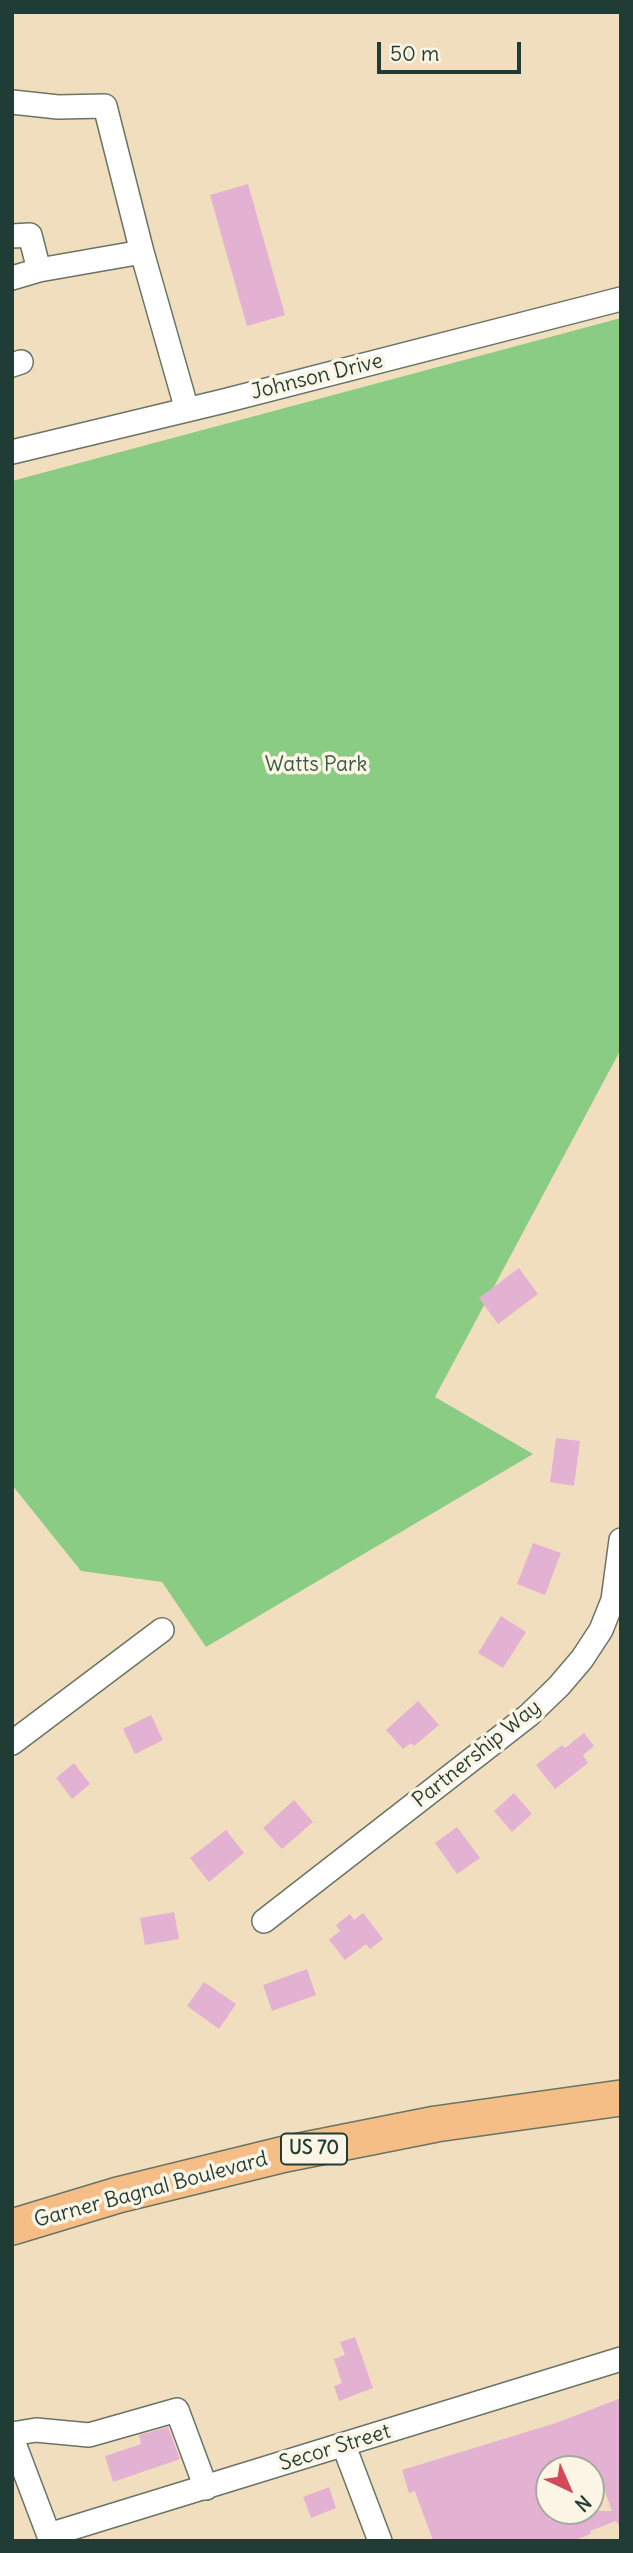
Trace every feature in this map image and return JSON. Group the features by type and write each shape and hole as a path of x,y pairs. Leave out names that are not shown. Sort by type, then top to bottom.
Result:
{"highway":[{"name":"Garner Bagnal Boulevard","path":"12,2227 118,2195 285,2154 436,2124 621,2098"}],"street":[{"path":"12,102 58,107 105,106 142,253 187,410"},
{"path":"12,236 30,235 39,271"},
{"path":"12,278 142,253"},
{"name":"Johnson Drive","path":"12,452 621,299"},
{"name":"Partnership Way","path":"264,1921 529,1716 559,1686 582,1660 601,1630 613,1600 621,1540"},
{"path":"12,1743 162,1630"},
{"name":"Secor Street","path":"50,2538 621,2360"},
{"path":"50,2538 12,2436 36,2430 89,2435 177,2410 206,2488"},
{"path":"344,2446 380,2541"}],"green space":[{"name":"Watts Park","path":"621,318 621,1049 435,1397 533,1454 206,1647 162,1582 81,1571 12,1485 12,481"}],"building":[{"path":"248,184 285,315 247,326 210,195"},
{"path":"519,1268 538,1294 498,1324 479,1298"},
{"path":"556,1438 580,1441 574,1486 550,1482"},
{"path":"533,1543 561,1553 545,1595 517,1584"},
{"path":"501,1616 526,1632 503,1668 478,1653"},
{"path":"418,1701 439,1725 414,1746 411,1743 403,1749 386,1730"},
{"path":"151,1715 163,1740 135,1754 123,1729"},
{"path":"584,1733 594,1746 583,1755 588,1763 555,1789 536,1765 562,1745 565,1748"},
{"path":"74,1763 90,1784 72,1799 56,1778"},
{"path":"514,1793 532,1814 512,1832 494,1811"},
{"path":"294,1800 313,1822 282,1849 263,1828"},
{"path":"457,1827 480,1858 457,1874 435,1843"},
{"path":"226,1830 244,1853 209,1882 190,1858"},
{"path":"174,1912 179,1939 145,1945 140,1918"},
{"path":"363,1913 383,1939 370,1949 366,1944 345,1960 329,1940 340,1931 336,1925 350,1914 354,1920"},
{"path":"307,1969 316,1995 272,2011 263,1985"},
{"path":"204,1982 236,2004 219,2029 187,2006"},
{"path":"355,2337 373,2388 339,2401 334,2386 342,2383 334,2359 345,2355 340,2342"},
{"path":"621,2398 621,2529 616,2521 572,2541 433,2541 415,2491 409,2493 402,2470 556,2423"},
{"path":"168,2427 180,2459 113,2482 105,2456 141,2444 139,2435"},
{"path":"329,2487 336,2508 311,2518 303,2497"}]}
